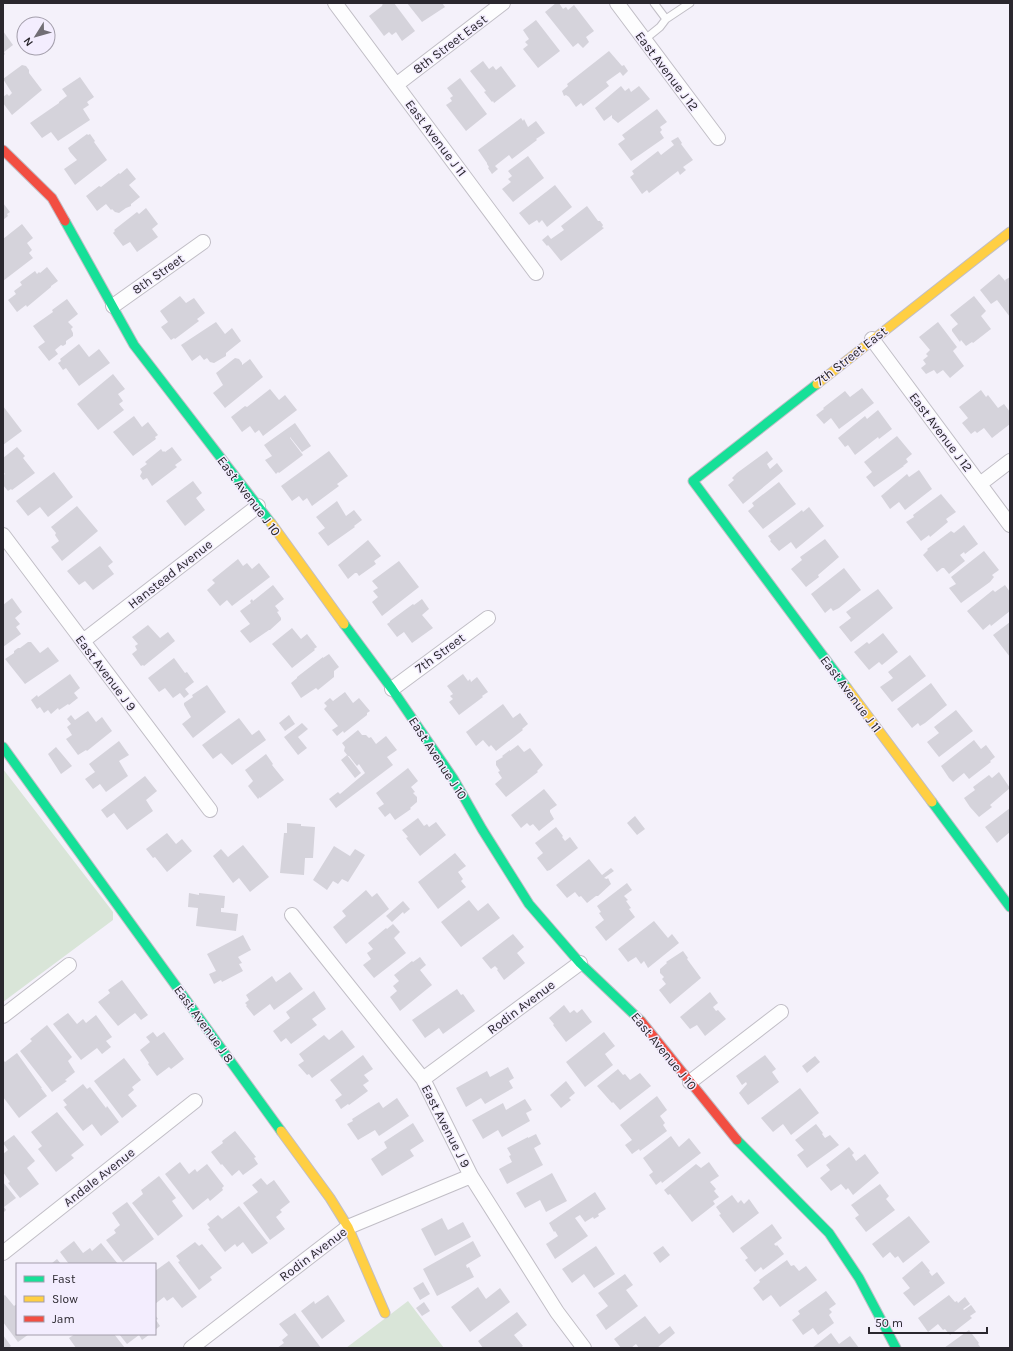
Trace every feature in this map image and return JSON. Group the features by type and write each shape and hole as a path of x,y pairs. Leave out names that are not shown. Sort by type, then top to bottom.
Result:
{"street":[{"name":"East Avenue J 11","path":"335,3 536,273"},
{"name":"8th Street East","path":"396,85 503,3"},
{"name":"East Avenue J 12","path":"617,3 718,138"},
{"name":"East Avenue J 10","path":"3,150 52,198 134,345 258,506 392,689 453,778 482,829 529,904 580,963 639,1018 733,1136 829,1233 859,1278 896,1348"},
{"name":"7th Street East","path":"693,481 1010,232"},
{"name":"8th Street","path":"113,306 203,242"},
{"name":"East Avenue J 12","path":"872,339 1010,525"},
{"path":"980,484 1010,461"},
{"name":"East Avenue J 11","path":"693,481 1010,907"},
{"name":"Hanstead Avenue","path":"83,641 258,506"},
{"name":"East Avenue J 9","path":"3,535 210,810"},
{"name":"7th Street","path":"392,689 488,618"},
{"name":"East Avenue J 8","path":"3,747 330,1198 348,1227 385,1313"},
{"name":"East Avenue J 9","path":"292,915 423,1079 471,1176 557,1312 584,1348"},
{"name":"Rodin Avenue","path":"423,1079 580,963"},
{"path":"3,1016 69,965"},
{"path":"690,1082 781,1012"},
{"name":"Andale Avenue","path":"3,1253 195,1101"},
{"name":"Rodin Avenue","path":"191,1348 348,1227 471,1176"}],"lane":[{"path":"654,3 666,19"},
{"path":"644,40 660,27 666,19 690,3"}],"green space":[{"path":"3,769 113,912 113,920 3,1002"},
{"path":"408,1301 444,1348 346,1348"}],"building":[{"path":"383,3 394,3 415,31 402,41 396,32 392,35 389,32 384,36 369,16 382,6"},
{"path":"407,3 442,3 445,7 422,22"},
{"path":"556,3 559,3 563,9 566,7 568,10 574,5 594,31 586,37 589,42 583,48 578,43 573,47 545,12"},
{"path":"536,20 560,51 538,68 523,49 528,45 525,42 529,39 523,30"},
{"path":"3,31 13,45 4,52 5,54 3,56"},
{"path":"609,51 622,66 624,65 628,71 623,76 620,72 606,82 609,86 583,106 581,103 576,107 569,97 566,95 564,96 562,91 568,86 567,84"},
{"path":"483,61 489,69 493,66 496,70 501,66 516,86 494,103 484,92 486,91 470,71"},
{"path":"22,65 26,66 29,73 42,90 12,115 3,103 3,97 7,94 9,96 12,93 3,79"},
{"path":"80,77 94,97 87,102 89,105 83,109 90,120 58,141 51,132 42,138 30,123 67,96 62,89"},
{"path":"460,78 487,114 466,131 446,105 452,101 450,98 453,96 447,88"},
{"path":"621,86 625,91 629,88 631,92 639,86 650,99 618,123 612,118 612,115 604,121 595,108"},
{"path":"657,109 667,122 660,127 662,130 660,132 664,138 631,161 618,144 625,139 622,135"},
{"path":"521,118 523,121 524,119 528,127 536,121 545,133 512,159 509,155 495,166 498,169 492,174 487,163 478,150"},
{"path":"87,134 90,134 107,160 75,185 64,169 77,160 68,148"},
{"path":"678,137 682,143 681,144 693,160 683,167 686,170 680,175 678,171 649,193 647,190 642,194 630,177 634,174 632,171 658,151 661,155 674,145 671,141"},
{"path":"528,156 544,178 513,202 502,189 511,182 508,179 512,176 508,171"},
{"path":"127,168 136,179 129,185 140,197 131,204 131,206 119,213 112,209 111,210 106,204 97,211 86,196"},
{"path":"555,185 572,207 547,227 542,220 539,223 537,220 529,225 519,213"},
{"path":"3,203 10,212 3,220"},
{"path":"587,206 604,228 561,261 542,240 548,235 551,239 564,230 561,226"},
{"path":"146,208 158,224 152,229 158,237 137,252 130,242 123,246 113,233 115,231 114,230 137,212 139,214"},
{"path":"22,224 33,238 27,243 32,250 29,253 33,258 3,281 3,239"},
{"path":"47,267 58,281 27,307 26,305 17,312 8,300 16,294 14,291 22,285 20,282 35,271 37,274 39,272 40,273"},
{"path":"999,274 1006,282 1005,280 1010,277 1010,317 997,300 991,304 980,290"},
{"path":"180,296 186,303 194,298 205,313 197,319 199,321 175,339 174,338 171,340 161,327 168,322 160,311"},
{"path":"974,296 986,311 981,316 991,329 973,343 972,342 966,346 961,340 960,342 952,331 952,329 958,324 950,315"},
{"path":"67,299 78,314 68,322 73,327 71,329 73,336 66,341 66,344 63,346 61,345 55,350 58,354 49,361 38,347 45,342 33,326 53,312 52,310"},
{"path":"216,322 225,334 232,328 241,341 226,353 226,356 214,363 210,362 207,358 204,360 200,355 192,361 181,345"},
{"path":"938,322 957,347 953,351 964,366 950,378 943,370 937,374 934,370 926,374 921,368 926,364 923,360 928,356 926,354 930,350 919,337"},
{"path":"79,344 89,357 99,349 110,363 79,386 66,368 63,370 58,363 61,361 60,359"},
{"path":"235,358 239,359 242,365 250,359 263,377 225,408 213,393 223,385 216,373"},
{"path":"113,374 125,389 118,394 123,401 119,404 124,410 98,430 77,404"},
{"path":"862,388 874,403 839,429 831,418 824,424 816,415 845,391 850,397"},
{"path":"270,389 279,400 285,395 297,410 263,436 259,430 255,433 250,426 242,432 231,417 245,406 247,407"},
{"path":"981,390 986,397 988,395 998,408 1004,404 1010,412 1010,424 992,438 984,428 977,433 975,431 971,434 962,423 968,418 959,407"},
{"path":"3,406 22,431 3,445"},
{"path":"878,410 892,429 879,439 878,437 855,455 848,445 845,447 838,438 865,416 867,419"},
{"path":"134,416 142,427 148,422 158,435 155,437 156,439 133,456 113,432"},
{"path":"295,423 311,446 302,452 290,437 303,455 276,474 265,460 272,456 264,445"},
{"path":"897,436 912,454 906,459 908,462 904,466 874,487 866,477 872,472 864,462"},
{"path":"17,447 25,456 23,458 35,473 12,490 11,489 8,491 3,485 3,475 5,474 3,472 3,458"},
{"path":"172,447 182,460 175,465 177,467 152,486 147,478 143,480 140,476 142,472 140,469 147,464 145,462 161,449 165,452"},
{"path":"329,451 348,476 337,484 339,486 312,506 307,498 303,501 299,496 292,501 281,486"},
{"path":"767,451 773,459 767,464 770,469 777,463 783,471 743,504 728,485 734,480 732,478 737,473"},
{"path":"919,470 932,489 905,510 899,502 890,509 881,496 907,474 909,477"},
{"path":"54,472 73,497 48,517 40,507 28,516 16,501"},
{"path":"193,481 202,493 196,498 205,510 185,526 166,501"},
{"path":"779,482 796,504 763,529 748,511 754,506 752,503"},
{"path":"941,494 956,512 946,519 948,522 930,537 929,535 921,541 906,522"},
{"path":"337,501 346,516 354,510 362,520 354,526 355,527 328,546 318,533 325,528 316,517"},
{"path":"77,506 98,531 62,561 51,547 59,541 55,535 56,533 51,527"},
{"path":"809,507 824,526 796,549 791,542 779,551 770,541 771,540 768,536 802,510 803,512"},
{"path":"964,525 978,544 965,554 964,552 960,555 965,561 949,574 944,568 937,572 923,555 928,550 927,549 951,531 954,533"},
{"path":"825,539 839,557 818,575 819,577 806,587 791,569 802,560 800,557"},
{"path":"368,540 381,556 374,561 376,564 359,576 355,573 348,579 338,565"},
{"path":"100,546 113,562 108,566 114,574 93,590 85,581 79,585 67,571"},
{"path":"984,551 999,570 992,575 994,577 990,582 961,603 949,588 956,584 951,577"},
{"path":"238,559 243,566 247,563 252,569 259,563 270,577 232,606 227,600 220,606 207,590 215,583 212,580"},
{"path":"399,561 419,587 382,616 372,602 378,597 373,591 378,588 372,581"},
{"path":"844,568 861,590 839,608 833,611 831,608 825,613 811,594"},
{"path":"273,585 284,599 275,606 279,611 277,612 281,620 270,630 250,643 240,631 250,624 240,611 251,603 250,601 252,599 253,601"},
{"path":"1005,585 1010,592 1010,611 991,626 990,624 983,630 967,611 993,590 995,592"},
{"path":"878,589 893,608 851,642 839,627 851,618 846,612"},
{"path":"12,598 22,612 15,618 20,624 16,627 21,634 3,647 3,605"},
{"path":"422,599 429,609 422,615 433,628 412,643 404,632 397,637 387,624"},
{"path":"1010,622 1010,657 993,635"},
{"path":"148,625 160,638 168,632 175,641 144,666 141,666 132,654 137,650 135,646 138,644 132,637"},
{"path":"292,628 301,639 307,634 317,647 292,668 272,644"},
{"path":"883,633 898,652 882,665 879,662 869,670 854,652 867,642 869,644"},
{"path":"28,642 31,642 40,653 48,647 59,661 25,684 5,659"},
{"path":"329,654 339,667 334,671 334,677 318,690 316,688 301,698 291,683 323,657"},
{"path":"910,655 926,676 892,702 880,687 893,678 888,672"},
{"path":"174,658 194,682 185,689 189,694 184,698 180,693 173,698 165,688 159,692 148,678"},
{"path":"70,674 80,688 74,693 78,698 59,710 58,708 51,714 48,710 44,713 40,707 37,709 31,700 37,695 38,697"},
{"path":"463,674 468,681 470,679 471,682 477,677 488,692 459,715 449,702 453,699 450,696 453,694 447,686"},
{"path":"931,683 947,705 925,723 920,726 918,723 912,728 897,709"},
{"path":"207,685 226,712 193,738 182,724 191,717 184,703 193,697 192,695"},
{"path":"345,692 353,703 359,698 370,711 344,733 343,731 337,736 332,730 338,726 324,709 327,706 324,703 330,698 333,701"},
{"path":"503,704 513,718 520,713 528,724 522,729 523,730 496,751 491,745 489,747 483,740 476,746 466,732"},
{"path":"956,710 973,731 939,757 927,742 939,733 934,727"},
{"path":"88,711 96,722 102,717 112,731 87,751 86,750 78,755 66,739 72,735 67,727 71,724 67,719 71,715 75,720"},
{"path":"289,715 295,724 285,731 279,723"},
{"path":"239,718 252,735 259,730 266,740 232,765 221,753 213,759 202,745"},
{"path":"302,723 308,729 298,737 307,748 298,755 284,737"},
{"path":"358,730 362,735 366,735 369,738 371,737 376,744 386,736 397,750 387,757 393,765 336,808 329,799 338,792 340,794 365,773 359,764 357,766 344,751 345,747 342,743"},
{"path":"974,740 981,749 986,745 995,757 990,761 991,762 969,779 964,773 953,782 941,766"},
{"path":"119,741 129,755 119,761 128,776 106,792 100,784 93,789 85,779 95,772 89,764"},
{"path":"518,745 524,752 530,748 543,765 537,771 538,772 506,797 495,784 502,778 498,772 500,771 496,765 496,761"},
{"path":"56,747 72,766 61,774 48,754"},
{"path":"266,754 273,764 272,765 284,780 258,799 248,786 253,781 245,770"},
{"path":"347,755 361,773 355,778 341,760"},
{"path":"408,768 418,781 411,787 415,792 413,793 417,797 417,802 410,808 411,809 395,820 390,813 385,817 378,808 384,804 376,793"},
{"path":"999,772 1010,788 990,805 992,807 979,817 964,798 975,790 973,787 989,775 992,778"},
{"path":"145,776 157,791 146,800 153,811 127,830 114,813 107,818 101,810"},
{"path":"544,789 557,805 550,810 554,819 539,831 533,824 530,826 527,823 521,828 511,815"},
{"path":"1010,808 1010,832 997,843 985,827"},
{"path":"635,816 645,829 637,835 627,823"},
{"path":"418,818 424,826 427,824 429,827 436,822 446,835 420,856 406,838 408,837 402,830"},
{"path":"287,823 315,827 313,858 305,858 304,875 280,873 284,833 287,833"},
{"path":"556,827 565,841 570,837 578,848 547,871 537,858 543,853 535,843"},
{"path":"167,833 176,844 182,839 192,851 167,872 155,857 153,858 146,849"},
{"path":"243,845 269,877 250,892 239,878 233,883 213,856 221,849 228,857"},
{"path":"334,846 350,856 355,849 365,855 348,882 342,879 338,884 333,881 327,890 313,880"},
{"path":"455,853 466,866 458,872 463,879 461,881 466,887 438,909 418,882"},
{"path":"589,859 602,875 611,868 614,871 604,878 608,878 611,884 598,896 587,903 575,892 567,898 556,885"},
{"path":"627,883 632,890 624,896 628,900 626,901 631,908 629,909 635,917 606,941 595,927 604,920 599,913 601,912 597,906"},
{"path":"366,890 372,897 377,893 389,909 346,944 333,927 346,916 342,911"},
{"path":"189,893 225,896 224,908 221,908 221,912 238,914 236,931 196,926 198,908 188,907"},
{"path":"469,900 478,911 488,903 500,918 461,947 441,922"},
{"path":"403,901 410,909 404,914 403,912 392,922 386,916"},
{"path":"654,921 668,938 672,934 679,943 648,968 644,961 641,964 636,957 628,962 618,949"},
{"path":"393,924 400,932 394,938 406,953 374,978 363,965 371,959 367,953 373,949 368,943"},
{"path":"513,934 524,947 517,953 525,963 504,980 495,966 491,969 482,958"},
{"path":"243,935 251,950 238,957 242,963 239,964 243,971 222,982 221,980 214,984 209,974 216,971 207,954"},
{"path":"683,951 701,978 670,1004 659,990 666,984 662,979 664,977 660,973 660,969 667,963 666,962"},
{"path":"420,957 426,965 420,970 432,985 400,1011 390,997 397,991 393,986 399,981 394,975 412,961 413,962"},
{"path":"290,972 303,989 274,1010 270,1004 254,1016 246,1006 247,1005 245,1003 249,1000 246,995 272,976 276,982"},
{"path":"122,980 148,1015 141,1020 135,1013 118,1026 98,1002 110,993 108,990"},
{"path":"457,989 461,995 463,994 475,1011 443,1034 439,1028 425,1038 412,1020"},
{"path":"314,991 326,1009 312,1019 317,1025 291,1044 286,1038 281,1042 273,1031 290,1018 286,1012"},
{"path":"710,992 718,1003 713,1007 726,1019 705,1036 697,1025 690,1029 680,1017"},
{"path":"564,1005 570,1013 574,1010 577,1013 582,1009 592,1022 566,1042 549,1018"},
{"path":"68,1013 77,1024 83,1019 86,1023 96,1015 112,1037 106,1041 111,1047 102,1054 97,1048 81,1060 53,1024"},
{"path":"47,1025 72,1057 68,1061 75,1072 65,1080 67,1081 52,1092 20,1051 32,1041 30,1039"},
{"path":"342,1030 355,1047 312,1078 309,1074 307,1075 298,1065 304,1061 299,1054 324,1035 329,1040"},
{"path":"153,1032 157,1037 164,1032 184,1059 171,1069 169,1067 157,1076 140,1050 150,1042 146,1037"},
{"path":"604,1032 615,1046 605,1054 613,1065 585,1087 566,1062"},
{"path":"17,1053 47,1096 19,1118 3,1097 3,1060 5,1062"},
{"path":"363,1055 373,1069 364,1075 369,1081 363,1085 368,1091 341,1109 335,1100 342,1095 330,1080"},
{"path":"765,1055 776,1069 772,1072 779,1082 748,1105 739,1093 747,1084 746,1082 742,1085 736,1076"},
{"path":"815,1056 820,1062 807,1073 802,1066"},
{"path":"124,1058 141,1080 132,1087 134,1090 128,1095 137,1106 122,1118 94,1081"},
{"path":"508,1067 514,1078 509,1081 513,1088 485,1104 481,1098 466,1107 456,1088 487,1071 490,1077"},
{"path":"618,1069 630,1080 640,1073 651,1086 620,1110 597,1086"},
{"path":"566,1081 575,1093 569,1098 571,1100 561,1108 550,1095"},
{"path":"83,1084 87,1089 90,1087 119,1122 101,1136 92,1124 83,1131 64,1107 67,1105 63,1100"},
{"path":"800,1088 819,1113 791,1135 783,1124 773,1132 761,1118"},
{"path":"657,1096 667,1110 660,1116 665,1123 663,1125 667,1131 640,1151 639,1149 632,1154 625,1145 632,1140 620,1125"},
{"path":"397,1098 409,1116 379,1136 375,1130 358,1140 347,1124 353,1121 352,1119 379,1102 383,1108"},
{"path":"525,1099 532,1110 526,1113 530,1121 502,1137 498,1130 483,1139 472,1120 503,1103 506,1110"},
{"path":"57,1112 84,1145 71,1155 74,1158 56,1172 38,1149 42,1146 31,1132"},
{"path":"413,1123 424,1141 410,1150 414,1156 382,1176 371,1159 387,1148 384,1142"},
{"path":"816,1124 825,1138 830,1135 839,1145 807,1168 797,1155 804,1150 795,1140"},
{"path":"235,1131 256,1157 254,1158 258,1164 243,1175 239,1170 232,1176 211,1152"},
{"path":"536,1134 541,1144 534,1148 543,1165 507,1184 499,1169 512,1162 509,1156 511,1155 507,1148"},
{"path":"14,1135 35,1161 27,1168 39,1184 20,1198 8,1183 10,1182 3,1172 3,1154 8,1150 3,1143"},
{"path":"671,1136 679,1147 689,1138 701,1153 662,1183 661,1181 656,1185 649,1175 653,1172 643,1158"},
{"path":"849,1147 854,1153 852,1155 856,1161 865,1154 879,1173 853,1195 848,1188 846,1190 841,1184 831,1191 820,1178 830,1170 826,1165"},
{"path":"180,1162 189,1174 195,1169 197,1172 207,1164 224,1186 222,1188 223,1190 210,1201 208,1198 193,1210 165,1174"},
{"path":"709,1162 719,1176 710,1182 716,1189 714,1191 719,1197 713,1201 715,1204 692,1222 670,1194 668,1195 664,1190 696,1164 701,1168"},
{"path":"552,1173 567,1201 546,1212 540,1200 525,1208 516,1193"},
{"path":"159,1176 176,1198 172,1201 183,1216 158,1236 132,1203 143,1194 141,1190"},
{"path":"261,1178 267,1185 274,1180 290,1202 280,1210 282,1212 276,1217 285,1229 270,1240 243,1203 258,1192 252,1185"},
{"path":"3,1182 16,1198 4,1207 6,1210 3,1213"},
{"path":"880,1184 889,1196 886,1199 895,1210 866,1232 855,1218 859,1215 851,1205"},
{"path":"595,1192 606,1209 598,1214 599,1216 594,1219 593,1217 585,1222 580,1215 575,1218 588,1236 555,1259 546,1244 558,1236 549,1223"},
{"path":"732,1195 738,1203 741,1200 744,1204 749,1199 759,1213 733,1233 719,1215 721,1214 716,1207"},
{"path":"127,1202 154,1239 123,1262 106,1240 116,1233 114,1230 120,1225 112,1213"},
{"path":"239,1206 268,1243 252,1254 243,1242 237,1247 235,1244 225,1252 208,1229 210,1228 207,1224 218,1215 222,1219"},
{"path":"909,1216 930,1242 903,1263 898,1256 895,1258 890,1252 883,1258 872,1244"},
{"path":"442,1218 448,1230 463,1222 471,1237 435,1256 421,1229"},
{"path":"772,1224 782,1238 774,1244 776,1246 777,1245 784,1254 763,1270 761,1267 755,1272 745,1260 748,1258 740,1248"},
{"path":"74,1241 83,1253 90,1248 92,1251 101,1243 117,1263 68,1263 60,1252"},
{"path":"473,1241 481,1256 466,1265 467,1268 469,1267 474,1277 437,1296 423,1269"},
{"path":"195,1242 199,1246 202,1244 222,1268 210,1277 212,1280 199,1290 178,1262 180,1261 176,1256"},
{"path":"596,1246 615,1274 594,1288 584,1274 572,1283 562,1269"},
{"path":"663,1246 670,1255 660,1263 653,1253"},
{"path":"57,1259 60,1263 52,1263"},
{"path":"787,1260 791,1266 794,1265 799,1271 806,1266 817,1280 780,1307 771,1295 763,1301 753,1288 760,1282 759,1280"},
{"path":"169,1261 197,1297 182,1308 173,1297 167,1301 164,1297 156,1303 156,1270"},
{"path":"922,1261 932,1276 937,1272 945,1283 914,1306 903,1293 910,1288 902,1278"},
{"path":"625,1274 633,1285 626,1290 638,1306 606,1330 596,1315 608,1306 598,1293"},
{"path":"423,1282 430,1294 420,1300 413,1288"},
{"path":"478,1287 486,1299 500,1288 510,1302 470,1332 451,1307"},
{"path":"826,1291 836,1304 829,1309 832,1312 829,1315 834,1323 818,1335 813,1328 803,1335 792,1320 800,1314 798,1311"},
{"path":"5,1295 14,1306 16,1305 16,1335 28,1335 18,1342 3,1322 3,1296"},
{"path":"328,1295 345,1321 322,1339 301,1311 314,1301 315,1304"},
{"path":"949,1295 955,1302 957,1301 958,1303 965,1297 970,1304 963,1309 964,1310 971,1305 976,1312 970,1316 972,1318 950,1335 938,1324 928,1332 918,1318"},
{"path":"424,1302 430,1311 422,1316 416,1308"},
{"path":"517,1312 527,1325 514,1335 523,1346 520,1348 483,1348 478,1341"},
{"path":"295,1313 321,1348 277,1348 284,1343 282,1340 288,1335 279,1324"},
{"path":"645,1316 659,1334 670,1326 675,1333 657,1348 639,1348 636,1344 631,1348 621,1348 614,1339"},
{"path":"156,1320 160,1326 156,1329"},
{"path":"969,1330 981,1348 944,1348"},
{"path":"831,1333 839,1344 850,1336 859,1348 812,1348"},
{"path":"3,1335 11,1346 8,1348 3,1348"},
{"path":"74,1335 115,1335 125,1348 76,1348 69,1338"},
{"path":"120,1335 139,1335 127,1344"},
{"path":"139,1335 149,1335 142,1340"}],"traffic: fast":[{"path":"65,221 134,345 271,523"},
{"path":"817,384 693,481 847,688"},
{"path":"344,624 392,689 453,778 482,829 529,904 580,963 641,1021"},
{"path":"3,747 281,1131"},
{"path":"932,802 1010,907"},
{"path":"737,1140 829,1233 859,1278 896,1348"}],"traffic: slow":[{"path":"817,384 1010,232"},
{"path":"271,523 344,624"},
{"path":"847,688 932,802"},
{"path":"281,1131 330,1198 348,1227 385,1313"}],"traffic: jam":[{"path":"3,150 52,198 65,221"},
{"path":"641,1021 737,1140"}]}
